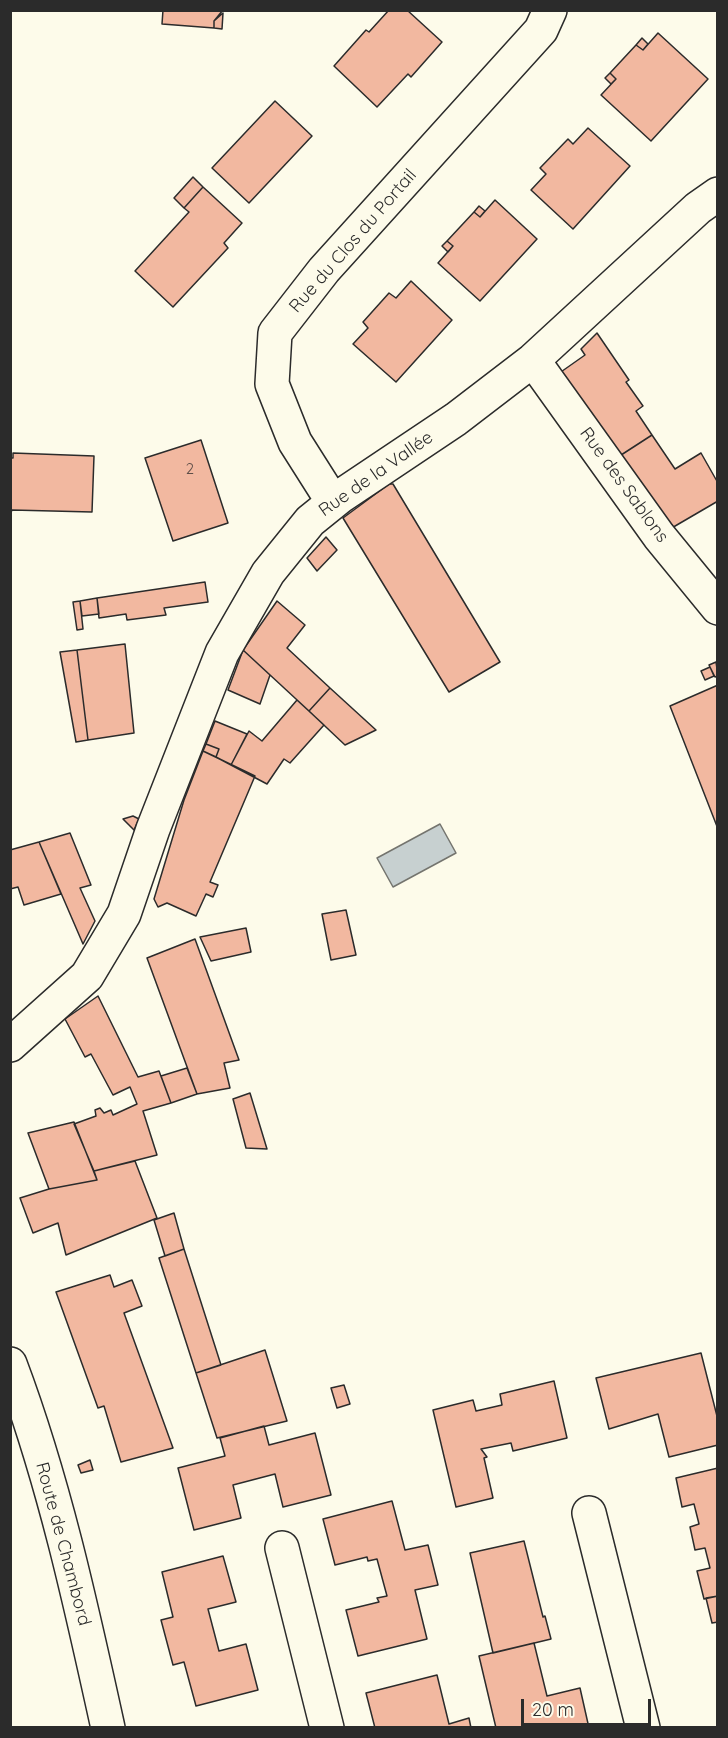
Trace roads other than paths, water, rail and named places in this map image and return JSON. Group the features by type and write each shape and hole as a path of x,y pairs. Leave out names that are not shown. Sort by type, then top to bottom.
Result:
{"street":[{"name":"Rue du Clos du Portail","path":"333,502 295,442 272,384 275,333 324,270 541,30 550,10"},
{"name":"Rue de la Vallée","path":"10,1045 87,976 124,914 153,829 222,652 268,573 310,521 333,502 456,419 533,360 698,208 717,194"},
{"name":"Rue des Sablons","path":"533,360 659,536 717,608"},
{"name":"Route de Chambord","path":"10,1364 24,1400 77,1586 108,1728"},
{"path":"589,1513 643,1728"},
{"path":"282,1548 327,1728"}]}
